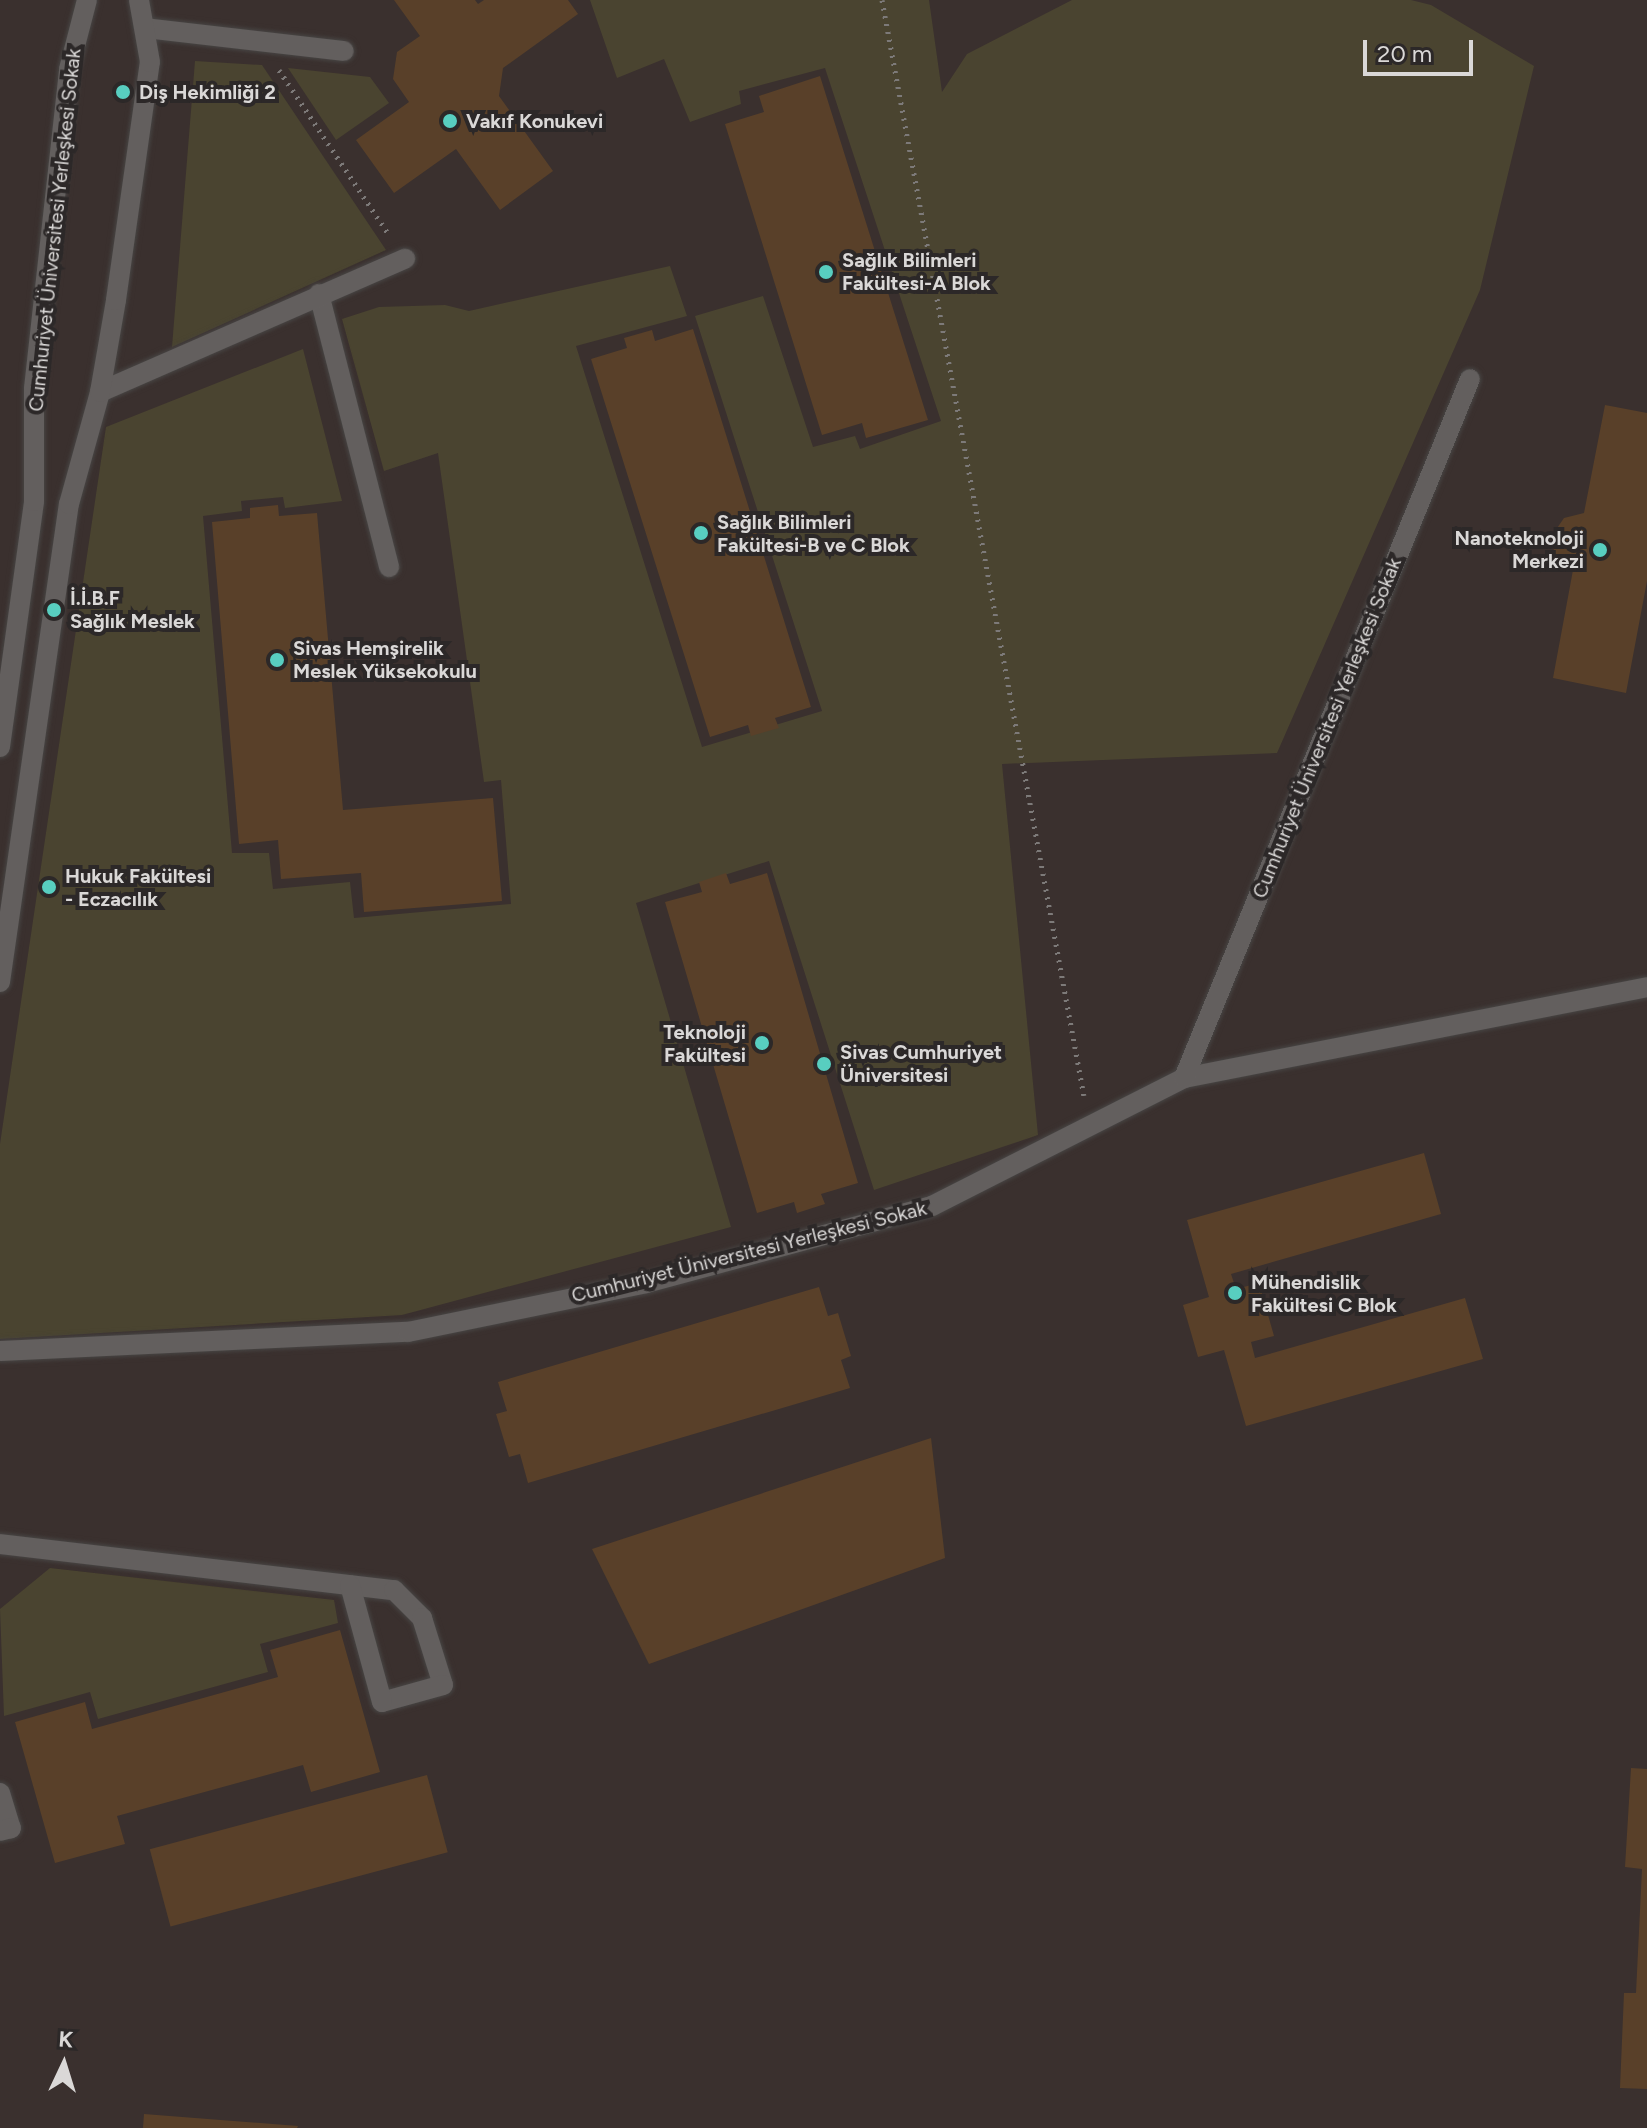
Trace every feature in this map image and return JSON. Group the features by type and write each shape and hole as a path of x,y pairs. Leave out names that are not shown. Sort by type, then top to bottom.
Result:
{"street":[{"name":"Cumhuriyet Üniversitesi Yerleşkesi Sokak","path":"0,747 34,501 34,388 67,84 87,0"},
{"path":"0,982 69,504 100,392 150,62 139,0"},
{"path":"145,28 344,51"},
{"path":"100,392 405,259"},
{"path":"319,294 389,567"},
{"name":"Cumhuriyet Üniversitesi Yerleşkesi Sokak","path":"1184,1078 1470,379"},
{"name":"Cumhuriyet Üniversitesi Yerleşkesi Sokak","path":"0,1351 408,1332 631,1286 932,1206 1184,1078 1647,987"},
{"path":"0,1544 394,1590 422,1618 443,1685 382,1702 350,1585"},
{"path":"0,1793 11,1828 0,1831"}],"path":[{"path":"882,0 1090,1126"},
{"path":"259,40 405,259"}],"shaded area":[{"name":"Sivas Cumhuriyet Üniversitesi","path":"0,0 1647,0 1647,2128 0,2128"},
{"path":"590,0 929,0 942,92 967,54 1072,0 1411,0 1431,5 1534,66 1480,290 1277,753 1002,764 1038,1135 874,1190 769,861 636,903 731,1227 402,1315 0,1339 0,1144 106,427 303,349 342,501 285,508 283,497 241,501 242,511 203,516 232,853 269,853 273,889 350,882 354,918 511,904 501,780 484,782 438,453 384,471 342,319 379,307 445,305 469,311 670,266 687,316 576,346 702,747 822,711 695,316 763,296 813,447 855,436 860,449 941,421 825,68 739,91 741,104 690,122 664,59 617,78"},
{"path":"195,61 262,65 386,250 172,347"},
{"path":"288,68 370,77 389,103 336,140"},
{"path":"50,1568 334,1600 338,1623 260,1644 268,1672 98,1719 90,1692 4,1716 0,1609"}],"building":[{"name":"Vakıf Konukevi","path":"394,0 475,0 478,4 484,0 568,0 578,14 503,68 499,96 553,171 500,210 456,149 394,193 356,140 409,102 393,79 397,52 420,36"},
{"name":"Sağlık Bilimleri Fakültesi-A Blok","path":"820,76 928,420 866,438 862,423 822,435 725,124 764,112 759,96"},
{"name":"Sağlık Bilimleri Fakültesi-B ve C Blok","path":"693,329 811,707 775,718 779,728 751,736 748,725 710,737 591,359 627,348 624,338 652,330 655,341"},
{"name":"Nanoteknoloji Merkezi","path":"1605,405 1647,413 1647,581 1626,693 1553,678 1573,570 1554,553 1553,534 1564,518 1584,513"},
{"name":"Sivas Hemşirelik Meslek Yüksekokulu","path":"278,505 279,516 317,513 343,810 493,798 502,901 364,912 361,873 281,879 278,840 239,844 212,522 250,518 250,508"},
{"name":"Teknoloji Fakültesi","path":"726,873 730,884 767,873 858,1183 821,1194 825,1204 797,1213 794,1202 757,1213 665,902 702,892 699,882"},
{"name":"Mühendislik Fakültesi C Blok","path":"1424,1153 1441,1214 1231,1274 1236,1289 1259,1283 1274,1336 1251,1342 1255,1358 1465,1298 1483,1359 1246,1426 1224,1350 1198,1357 1183,1305 1209,1297 1187,1220"},
{"path":"819,1287 828,1316 838,1313 851,1356 841,1360 850,1388 528,1483 520,1454 509,1457 496,1414 507,1411 498,1382"},
{"path":"931,1438 945,1558 649,1664 592,1549"},
{"path":"340,1630 380,1772 311,1792 303,1765 117,1816 125,1844 55,1863 15,1722 85,1702 92,1729 278,1677 270,1650"},
{"path":"1631,1768 1647,1769 1647,2089 1620,2088 1624,1993 1636,1993 1642,1869 1625,1867"},
{"path":"427,1775 448,1852 170,1927 150,1849"},
{"path":"144,2114 298,2126 143,2128"}],"place":[{"name":"Diş Hekimliği 2","path":"123,92"},
{"name":"Vakıf Konukevi","path":"450,121"},
{"name":"Sağlık Bilimleri Fakültesi-A Blok","path":"826,272"},
{"name":"Sağlık Bilimleri Fakültesi-B ve C Blok","path":"701,533"},
{"name":"Nanoteknoloji Merkezi","path":"1600,550"},
{"name":"İ.İ.B.F Sağlık Meslek","path":"54,610"},
{"name":"Sivas Hemşirelik Meslek Yüksekokulu","path":"277,660"},
{"name":"Hukuk Fakültesi - Eczacılık","path":"49,887"},
{"name":"Teknoloji Fakültesi","path":"762,1043"},
{"name":"Sivas Cumhuriyet Üniversitesi","path":"824,1064"},
{"name":"Mühendislik Fakültesi C Blok","path":"1235,1293"}]}
